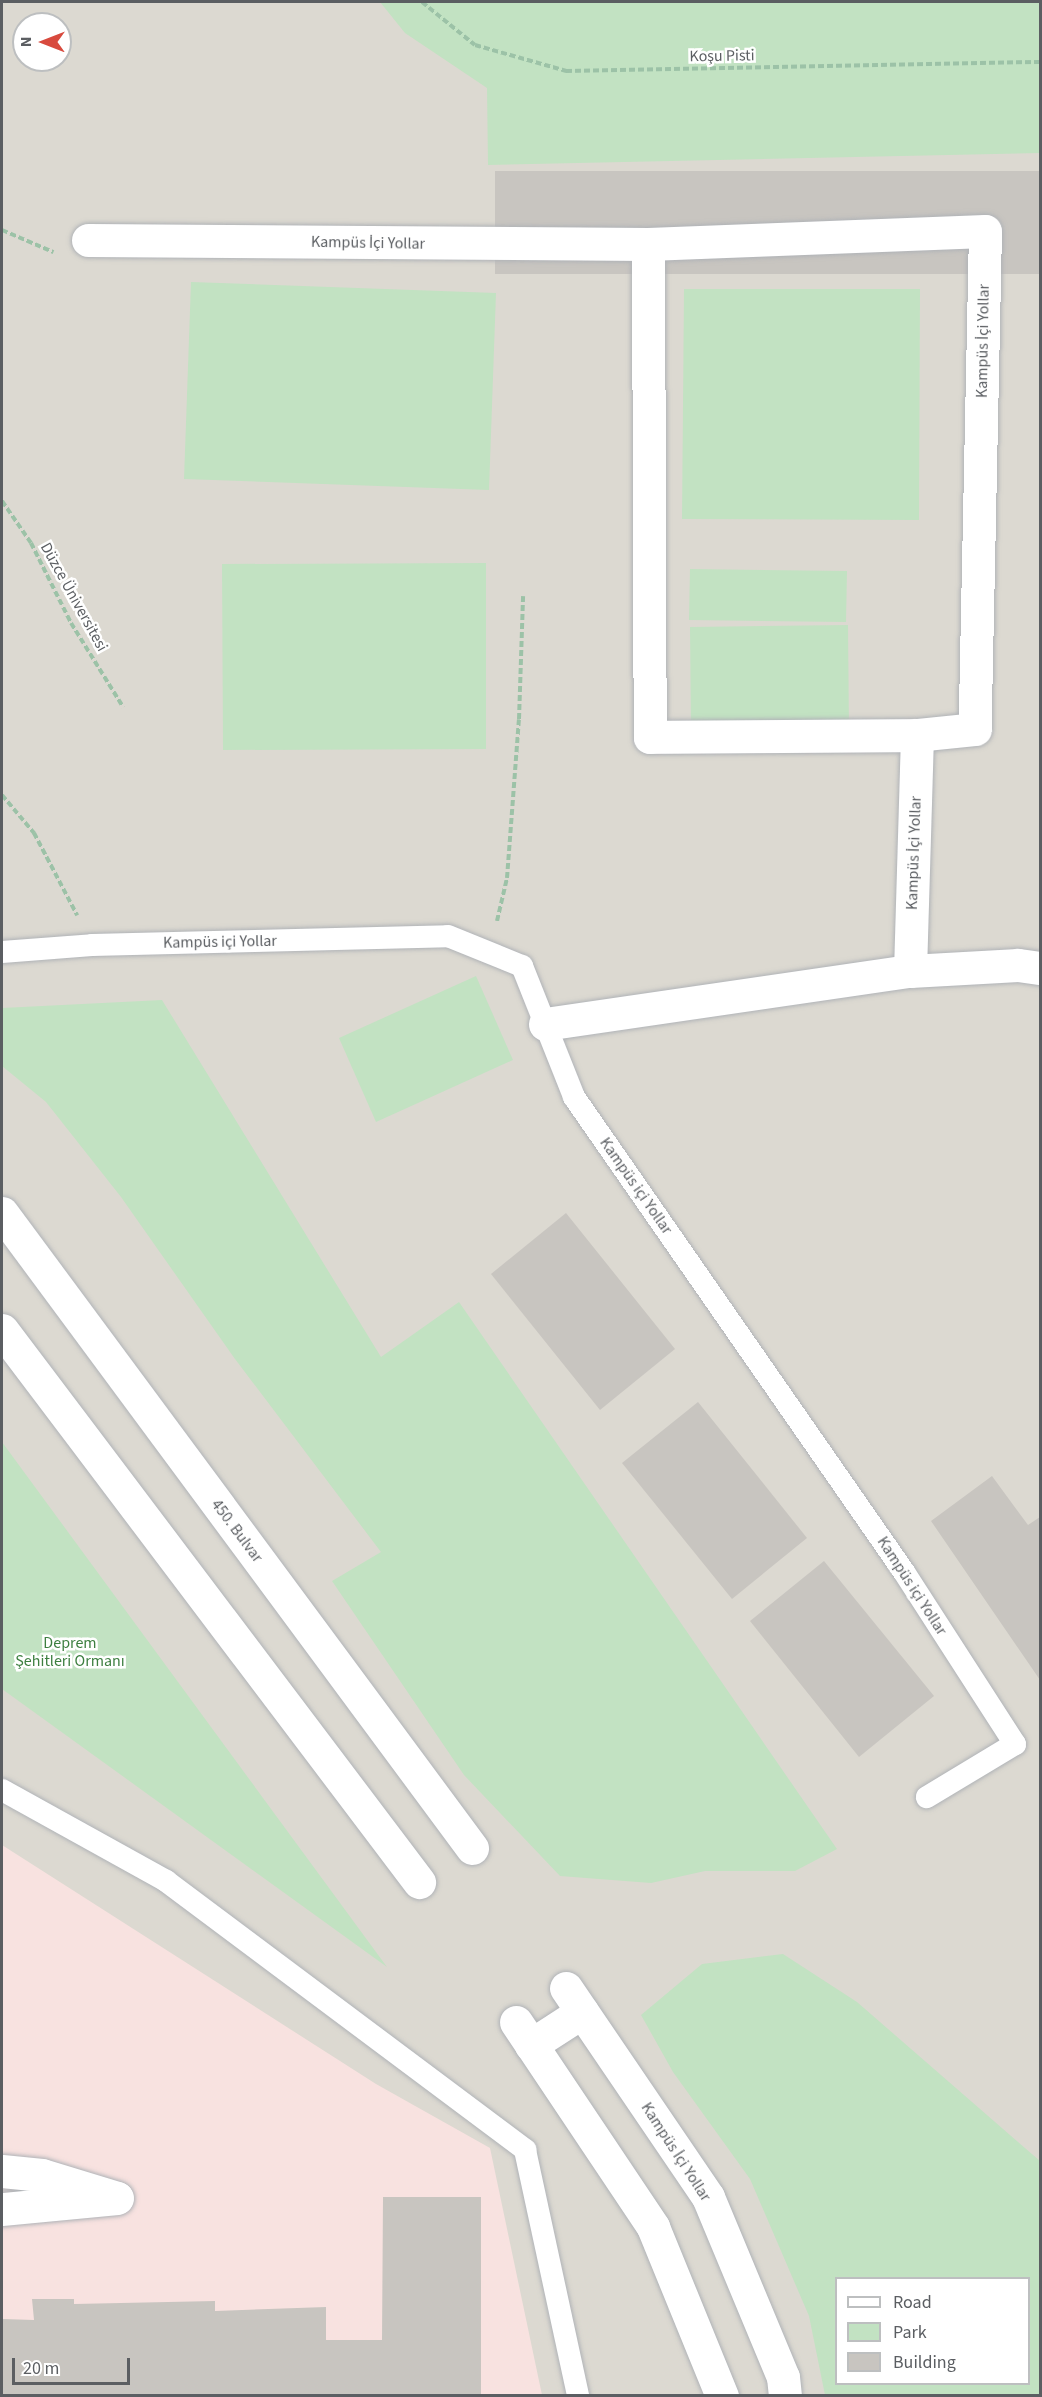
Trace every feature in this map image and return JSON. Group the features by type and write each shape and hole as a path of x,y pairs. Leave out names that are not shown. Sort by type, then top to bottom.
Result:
{"street":[{"name":"Kampüs İçi Yollar","path":"88,240 648,244 986,231 975,729 917,735 650,737 648,244"},
{"name":"Kampüs İçi Yollar","path":"910,971 917,735"},
{"path":"545,1024 910,971 1030,966"},
{"name":"450. Bulvar","path":"2,1213 472,1848"},
{"path":"2,1330 419,1882"},
{"name":"Kampüs İçi Yollar","path":"722,2396 653,2227 524,2034 574,2000 708,2197 783,2377 785,2396"},
{"path":"2,2171 42,2175 117,2198 2,2208"}],"lane":[{"name":"Kampüs içi Yollar","path":"2,952 92,945 448,936 522,966 574,1097 904,1572 1014,1744 927,1797"},
{"path":"2,1790 166,1881 525,2150 578,2396"}],"path":[{"name":"Koşu Pisti","path":"422,2 475,45 566,71 1041,62"},
{"path":"2,230 56,253 88,240"},
{"name":"Düzce Üniversitesi","path":"2,501 31,543 71,623 123,706"},
{"path":"490,953 507,878 519,719 523,596"},
{"path":"2,795 34,833 92,945"}],"shaded area":[{"path":"2,2 1040,2 1040,2395 2,2396"},
{"path":"2,1845 376,2084 490,2148 542,2395 2,2395"}],"green space":[{"path":"380,2 1040,2 1040,153 488,165 487,88 405,33"},
{"path":"191,282 496,293 489,490 184,479"},
{"path":"684,289 920,289 919,520 682,519"},
{"path":"486,563 486,749 223,750 222,564"},
{"path":"690,569 847,571 846,622 689,620"},
{"path":"848,625 849,730 691,732 690,627"},
{"path":"476,976 513,1060 376,1122 339,1038"},
{"path":"162,1000 381,1357 459,1302 837,1849 795,1871 705,1871 651,1883 560,1876 464,1775 332,1581 381,1552 235,1359 121,1197 46,1102 2,1066 2,1008"},
{"name":"Deprem Şehitleri Ormanı","path":"2,1442 387,1967 2,1689"},
{"path":"783,1954 857,2002 1040,2161 1040,2395 825,2395 809,2316 750,2179 673,2072 641,2015 702,1964"}],"building":[{"path":"495,171 1040,171 1040,274 495,274"},
{"path":"566,1213 675,1349 600,1410 491,1274"},
{"path":"698,1402 807,1538 732,1599 622,1463"},
{"path":"992,1476 1028,1525 1040,1517 1040,1680 931,1521"},
{"path":"824,1561 934,1696 859,1757 750,1621"},
{"path":"383,2197 481,2197 481,2396 2,2396 2,2319 34,2320 32,2299 74,2299 74,2304 215,2301 215,2311 326,2307 326,2340 382,2340"}]}
